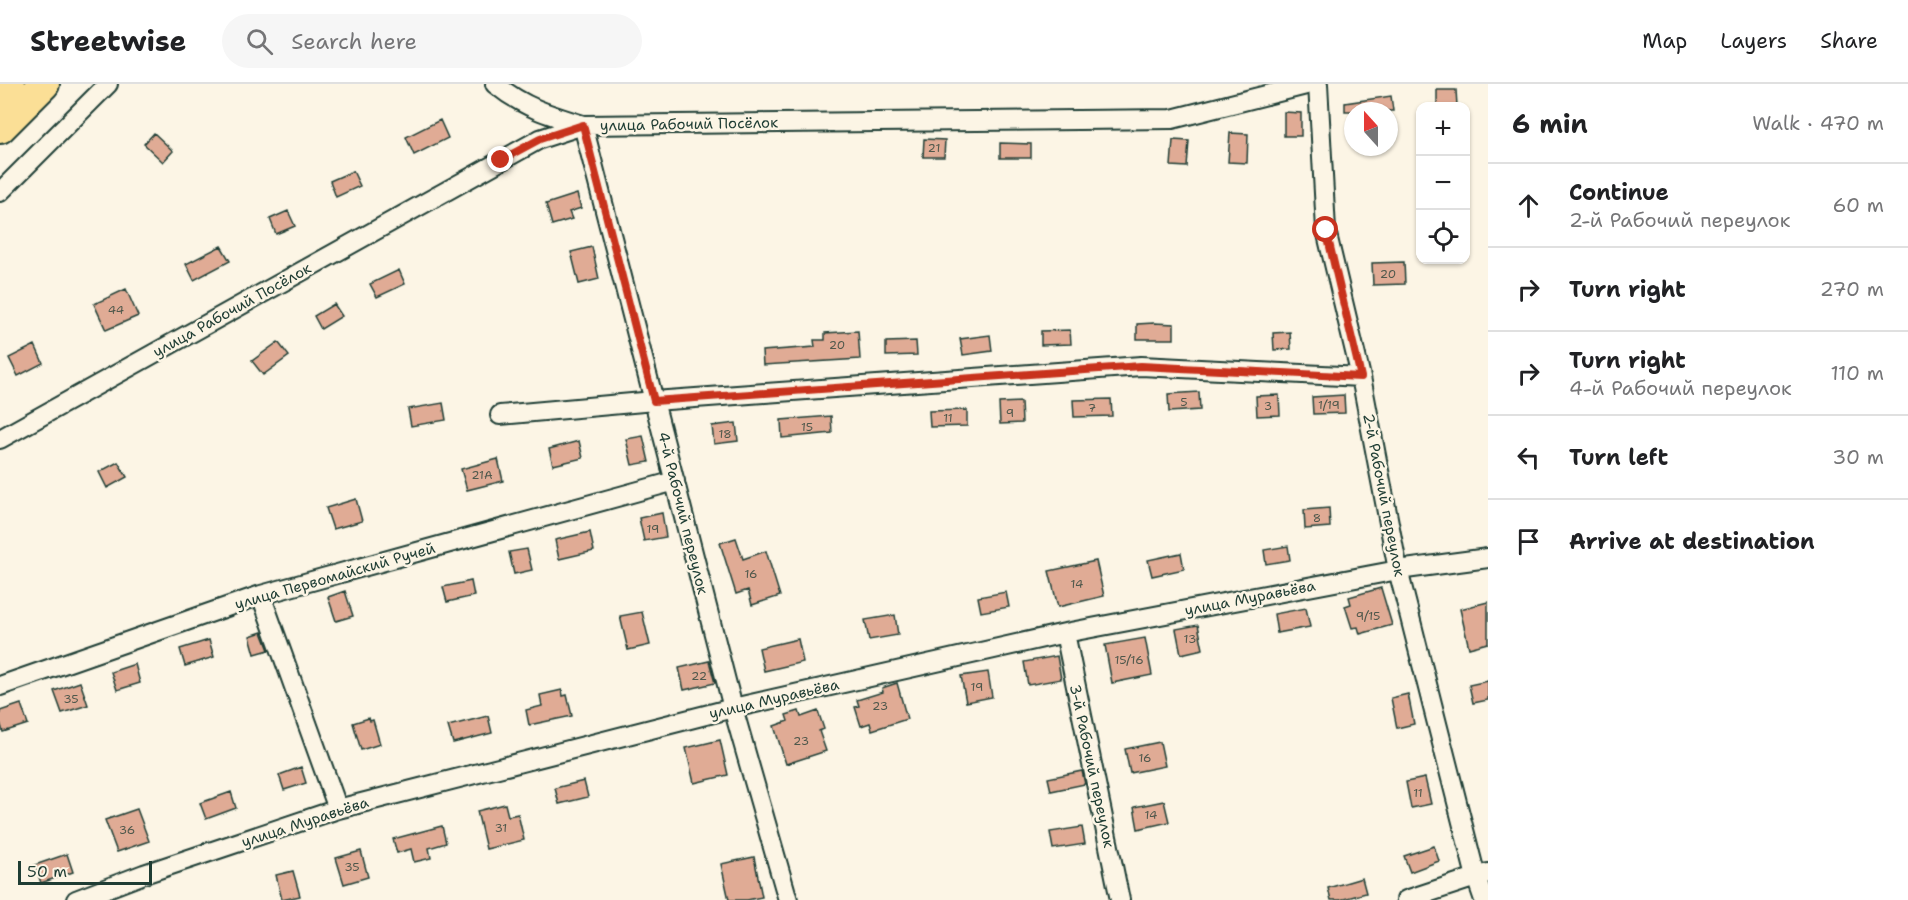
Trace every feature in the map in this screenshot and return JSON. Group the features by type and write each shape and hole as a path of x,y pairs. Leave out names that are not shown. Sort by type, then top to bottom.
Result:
{"highway":[{"path":"0,94 9,84"},
{"path":"0,128 44,84"}],"street":[{"path":"0,192 108,84"},
{"path":"495,84 513,98 543,114 583,125"},
{"name":"улица Рабочий Посёлок","path":"0,439 540,139 583,125 1172,119 1310,84"},
{"name":"2-й Рабочий переулок","path":"1318,84 1326,230 1361,377 1398,570 1482,875 1484,900"},
{"name":"4-й Рабочий переулок","path":"583,125 733,708 788,900"},
{"path":"500,415 654,401 1141,366 1361,377"},
{"name":"улица Первомайский Ручей","path":"0,686 261,595 675,481"},
{"name":"улица Муравьёва","path":"76,900 144,874 338,809 733,708 1065,633 1398,570 1488,558"},
{"path":"261,595 338,809"},
{"name":"3-й Рабочий переулок","path":"1065,633 1120,900"},
{"path":"1406,900 1482,875"}],"building":[{"path":"1437,90 1456,90 1457,102 1437,102"},
{"path":"1391,96 1392,102 1352,102"},
{"path":"1284,112 1301,113 1301,136 1284,136"},
{"path":"440,120 448,138 414,155 406,137"},
{"path":"154,133 173,151 163,162 144,144"},
{"path":"1230,133 1248,134 1247,163 1228,162"},
{"path":"924,139 945,140 944,157 923,157"},
{"path":"1173,140 1189,141 1187,167 1171,166"},
{"path":"1000,143 1031,144 1031,158 1000,158"},
{"path":"353,171 360,186 336,197 330,181"},
{"path":"577,194 581,208 569,212 572,219 552,225 546,204"},
{"path":"288,211 295,226 276,234 270,219"},
{"path":"221,246 230,261 194,280 186,264"},
{"path":"592,247 599,279 579,284 571,252"},
{"path":"1404,262 1405,284 1373,285 1372,263"},
{"path":"399,270 405,284 377,297 370,284"},
{"path":"126,289 138,316 106,330 94,304"},
{"path":"334,304 342,316 321,329 314,316"},
{"path":"1137,324 1174,324 1174,339 1137,339"},
{"path":"1070,330 1071,344 1041,345 1041,331"},
{"path":"858,331 860,359 763,365 762,351 815,347 814,340 825,340 825,333"},
{"path":"1290,332 1291,349 1274,350 1273,333"},
{"path":"990,335 992,351 963,355 960,339"},
{"path":"916,341 917,355 886,356 886,342"},
{"path":"278,342 289,356 263,375 252,361"},
{"path":"35,345 43,363 18,376 9,358"},
{"path":"1199,392 1200,410 1169,412 1168,394"},
{"path":"1279,395 1280,415 1257,416 1256,396"},
{"path":"1344,395 1345,413 1313,414 1312,397"},
{"path":"1111,399 1112,416 1074,417 1073,400"},
{"path":"1021,402 1022,423 1000,424 999,403"},
{"path":"443,403 446,420 411,426 408,409"},
{"path":"967,410 967,426 930,427 929,411"},
{"path":"831,416 832,433 782,438 781,420"},
{"path":"736,423 738,441 714,444 712,426"},
{"path":"643,436 649,462 632,465 626,439"},
{"path":"579,441 583,458 553,465 549,449"},
{"path":"498,459 503,481 467,490 461,469"},
{"path":"118,462 127,477 107,488 99,472"},
{"path":"356,499 362,521 333,529 326,508"},
{"path":"1329,508 1330,527 1305,529 1304,510"},
{"path":"662,513 666,537 644,541 639,518"},
{"path":"590,532 594,551 559,559 555,540"},
{"path":"736,538 743,559 766,551 780,596 752,605 748,590 736,594 720,543"},
{"path":"1288,546 1290,560 1266,564 1264,550"},
{"path":"527,549 532,570 514,574 509,552"},
{"path":"1181,553 1184,569 1152,576 1148,560"},
{"path":"1096,561 1104,596 1058,607 1049,571"},
{"path":"471,581 474,596 447,602 443,587"},
{"path":"1381,588 1392,625 1360,634 1358,627 1352,628 1345,606 1351,604 1349,597"},
{"path":"345,591 353,616 336,621 328,597"},
{"path":"1006,592 1009,607 981,612 978,597"},
{"path":"1488,602 1488,643 1469,648 1460,609"},
{"path":"1306,608 1310,627 1277,633 1274,614"},
{"path":"642,612 650,645 628,650 620,616"},
{"path":"895,615 898,635 869,640 865,620"},
{"path":"1198,625 1203,649 1181,654 1176,629"},
{"path":"262,632 269,650 255,654 250,636"},
{"path":"1145,638 1152,675 1112,683 1105,645"},
{"path":"798,639 803,662 764,671 759,648"},
{"path":"209,640 214,657 185,666 180,649"},
{"path":"1057,656 1061,679 1028,685 1024,662"},
{"path":"709,661 715,683 684,690 679,668"},
{"path":"135,664 140,683 117,690 111,672"},
{"path":"988,672 992,697 966,702 961,676"},
{"path":"1488,681 1488,700 1473,703 1469,685"},
{"path":"80,682 88,705 62,713 54,691"},
{"path":"897,683 907,719 872,730 870,723 861,726 855,707 859,706 857,700 883,692 882,688"},
{"path":"562,690 563,696 567,695 572,716 529,725 526,710 542,706 540,695"},
{"path":"1408,694 1414,724 1397,728 1391,698"},
{"path":"21,704 28,724 3,732 0,711"},
{"path":"799,711 801,717 818,711 824,729 819,731 826,751 786,764 774,726 788,721 786,715"},
{"path":"488,716 492,733 453,743 448,726"},
{"path":"369,718 370,721 373,720 380,744 361,750 353,723"},
{"path":"720,740 728,775 694,783 686,748"},
{"path":"1160,742 1165,766 1130,773 1125,749"},
{"path":"301,767 306,783 284,790 279,775"},
{"path":"1082,771 1085,784 1051,791 1048,778"},
{"path":"1425,778 1431,804 1411,808 1406,782"},
{"path":"584,781 588,797 559,804 555,788"},
{"path":"231,792 236,808 206,819 200,803"},
{"path":"1164,801 1169,822 1138,829 1134,807"},
{"path":"505,804 508,816 518,814 524,840 486,849 477,811"},
{"path":"137,809 149,841 117,852 105,820"},
{"path":"442,826 446,843 429,848 431,858 414,862 411,849 397,853 393,839"},
{"path":"1082,827 1085,844 1053,849 1050,832"},
{"path":"1434,846 1439,861 1410,872 1404,856"},
{"path":"361,851 368,877 344,884 336,858"},
{"path":"67,854 73,872 41,883 35,865"},
{"path":"754,857 762,897 729,900 721,864"},
{"path":"293,871 300,896 282,900 276,875"},
{"path":"1362,878 1366,893 1331,900 1328,888"}],"route":[{"path":"501,160 540,139 583,125 654,401 1141,366 1361,377 1326,230"}]}
